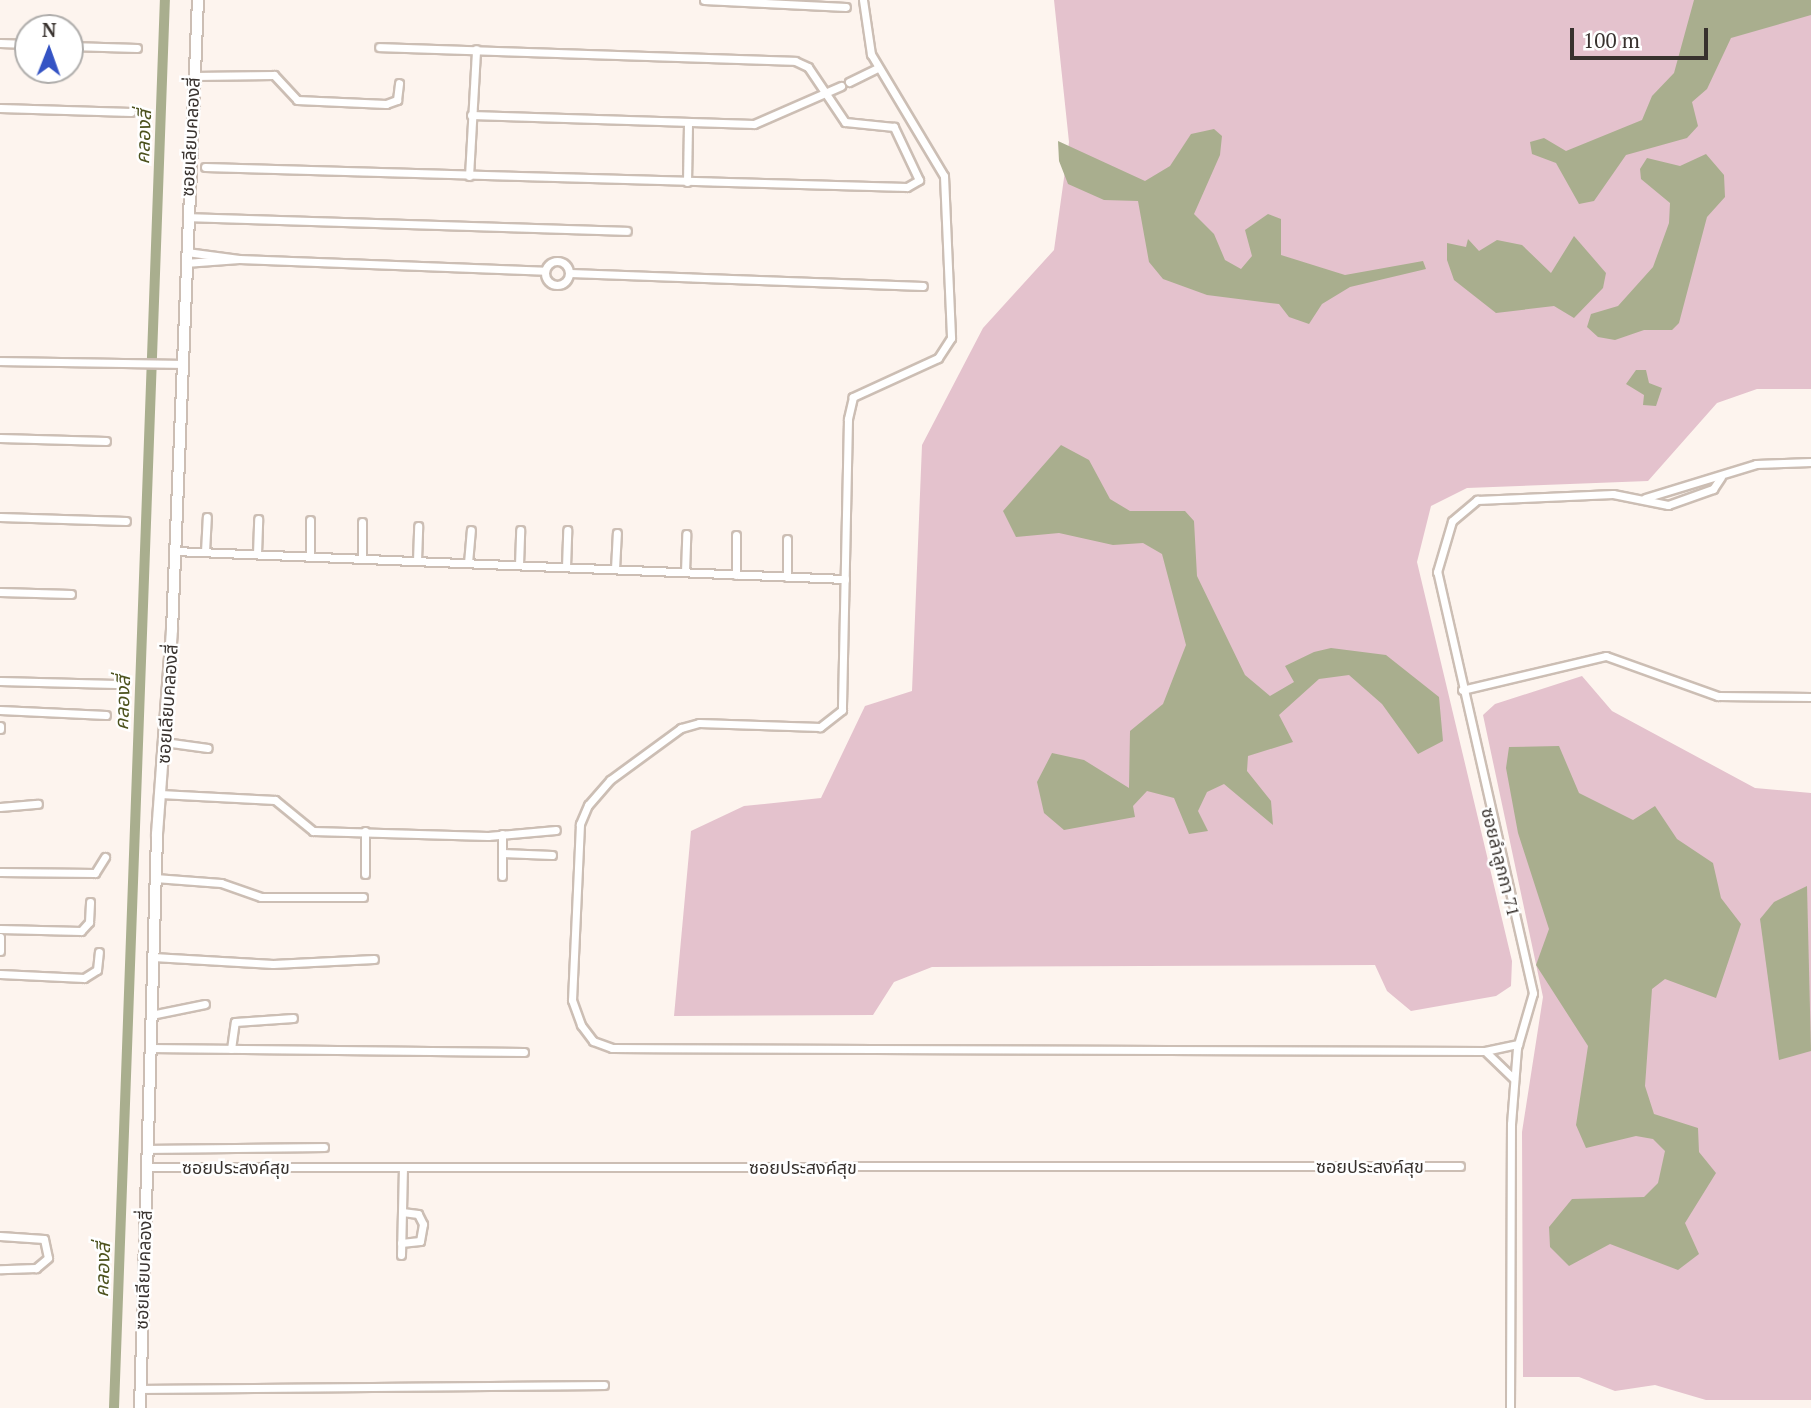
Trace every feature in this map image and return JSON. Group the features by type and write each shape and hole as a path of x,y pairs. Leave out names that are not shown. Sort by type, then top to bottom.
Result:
{"street":[{"name":"ซอยเลียบคลองสี่","path":"140,1408 155,878 174,551 176,364 185,263 198,0"},
{"path":"704,0 814,3 846,7"},
{"path":"863,0 878,68 944,176 951,338 938,358 853,397 845,579 844,690 833,721 820,727 699,723 681,728 588,804 580,824 572,1000 593,1041 612,1048 1485,1051 1518,1044"},
{"path":"84,46 137,48"},
{"path":"205,167 687,182 917,183 912,158 894,127 845,122 808,67 794,61 379,47"},
{"path":"469,176 475,49"},
{"path":"849,82 878,68"},
{"path":"193,76 274,75 294,100 386,104 397,100 399,83"},
{"path":"471,115 688,123 765,122 841,86"},
{"path":"0,108 131,112"},
{"path":"687,182 688,123"},
{"path":"186,217 627,231"},
{"path":"185,252 239,259 545,271 561,262 569,273"},
{"path":"185,263 239,259"},
{"path":"545,271 556,286 569,273 923,286"},
{"path":"0,361 176,364"},
{"path":"0,438 106,441"},
{"path":"1645,498 1721,477 1756,464 1811,462"},
{"path":"1645,498 1668,505 1713,489 1721,477"},
{"path":"1689,484 1693,497"},
{"name":"ซอยลำลูกกา 71","path":"1510,1408 1514,1079 1518,1044 1533,993 1437,572 1461,508 1477,500 1645,498"},
{"path":"0,517 126,521"},
{"path":"205,552 207,517"},
{"path":"257,554 258,519"},
{"path":"310,520 310,557"},
{"path":"362,522 362,559"},
{"path":"416,561 418,526"},
{"path":"468,563 471,530"},
{"path":"519,565 520,530"},
{"path":"566,567 567,530"},
{"path":"615,569 617,533"},
{"path":"685,572 686,534"},
{"path":"736,535 736,575"},
{"path":"788,539 788,577"},
{"path":"174,551 845,579"},
{"path":"0,592 71,594"},
{"path":"1462,691 1606,656 1718,696 1811,697"},
{"path":"0,681 116,684"},
{"path":"0,710 106,715"},
{"path":"164,742 208,748"},
{"path":"160,794 266,797 288,805 304,828 502,834 556,830"},
{"path":"0,807 38,804"},
{"path":"365,831 365,874"},
{"path":"502,834 502,876"},
{"path":"502,853 552,855"},
{"path":"0,872 95,873 104,857"},
{"path":"155,878 221,883 261,897 363,897"},
{"path":"0,929 81,931 89,922 90,902"},
{"path":"0,937 0,951"},
{"path":"0,974 84,978 97,970 99,952"},
{"path":"153,957 273,964 374,959"},
{"path":"151,1015 205,1004"},
{"path":"231,1049 235,1022 293,1018"},
{"path":"150,1048 524,1052"},
{"path":"1485,1051 1514,1079"},
{"path":"147,1149 324,1147"},
{"name":"ซอยประสงค์สุข","path":"147,1167 1460,1166"},
{"path":"401,1255 403,1167"},
{"path":"401,1243 420,1241 423,1224 418,1214 402,1212"},
{"path":"0,1237 44,1239 48,1258 36,1268 0,1269"},
{"path":"140,1389 604,1385"}],"shaded area":[{"path":"1054,0 1811,0 1811,389 1757,389 1717,403 1648,481 1467,488 1431,506 1417,562 1512,961 1511,986 1496,996 1411,1011 1387,991 1375,965 932,967 894,982 873,1015 674,1016 691,831 744,806 821,798 865,706 912,691 922,445 983,328 1054,250 1069,142"},
{"path":"1694,0 1811,0 1811,15 1731,38 1707,89 1692,102 1698,126 1687,138 1626,155 1594,201 1579,204 1556,163 1532,154 1530,142 1544,138 1566,151 1642,120 1652,96 1674,73"},
{"path":"1214,129 1222,136 1220,155 1194,214 1214,234 1225,260 1241,269 1252,256 1245,230 1268,214 1281,219 1281,255 1345,275 1423,261 1426,269 1350,287 1322,304 1309,324 1289,317 1279,304 1207,295 1163,279 1149,262 1138,201 1104,200 1068,184 1059,161 1058,141 1145,181 1170,166 1191,134"},
{"path":"1706,154 1724,175 1725,197 1707,217 1679,323 1672,330 1644,330 1615,340 1598,337 1587,327 1591,314 1618,306 1653,267 1669,223 1670,203 1641,179 1640,169 1647,158 1680,166"},
{"path":"1574,236 1606,273 1603,288 1574,318 1554,306 1496,313 1454,280 1447,260 1447,243 1466,247 1468,239 1479,251 1497,240 1522,245 1551,273"},
{"path":"1636,370 1646,370 1649,383 1662,388 1656,406 1643,405 1644,395 1626,384"},
{"path":"1061,445 1089,460 1110,499 1130,511 1185,511 1194,521 1197,576 1245,675 1270,696 1294,682 1285,666 1314,652 1331,648 1386,655 1439,697 1443,741 1418,754 1382,704 1349,675 1319,679 1279,715 1293,742 1248,756 1247,771 1271,801 1273,825 1224,784 1207,792 1198,811 1208,831 1189,834 1174,798 1147,791 1133,806 1135,817 1064,830 1044,813 1037,782 1052,753 1084,760 1129,788 1130,731 1163,704 1186,645 1162,554 1143,543 1113,545 1059,533 1016,537 1003,511"},
{"path":"1582,676 1612,711 1755,788 1811,793 1811,1400 1706,1400 1655,1385 1615,1391 1579,1377 1523,1377 1522,1132 1543,997 1483,715 1495,704"},
{"path":"1559,746 1579,793 1633,820 1655,806 1677,839 1713,863 1721,898 1741,924 1716,998 1665,979 1652,989 1645,1086 1654,1114 1698,1128 1699,1152 1716,1173 1685,1223 1699,1254 1678,1270 1610,1244 1569,1266 1550,1247 1549,1227 1572,1199 1644,1197 1658,1183 1665,1151 1653,1139 1636,1136 1586,1148 1576,1125 1588,1046 1536,965 1549,929 1518,833 1506,768 1509,747"},
{"path":"1807,886 1811,1051 1779,1060 1760,919 1774,902"}],"waterway":[{"name":"คลองสี่","path":"114,1408 165,0"}]}
